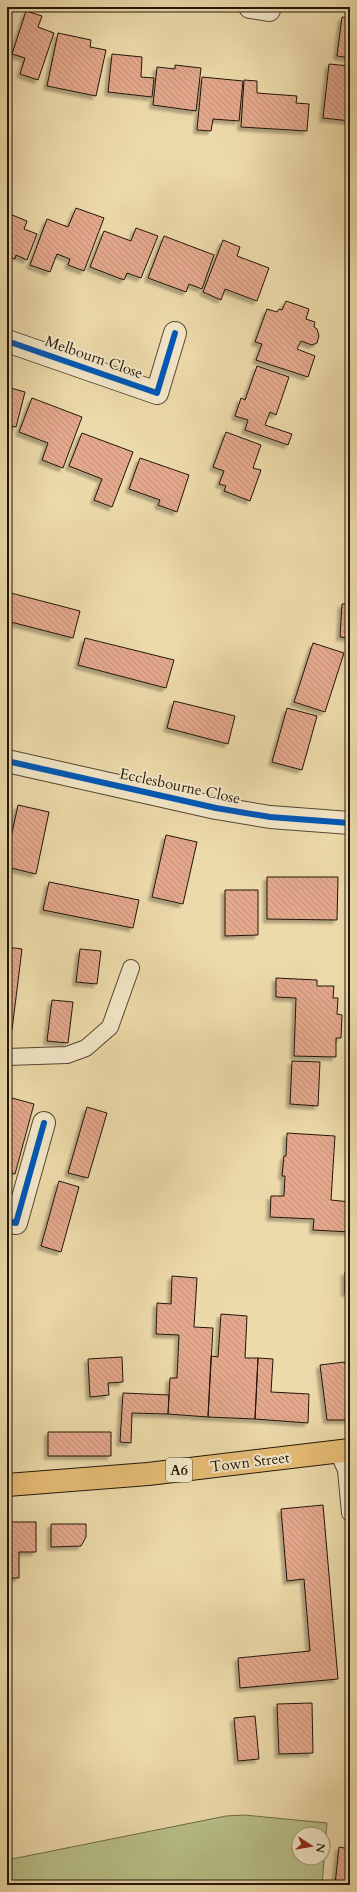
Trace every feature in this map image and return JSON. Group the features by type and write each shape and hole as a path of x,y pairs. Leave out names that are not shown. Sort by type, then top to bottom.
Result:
{"highway":[{"name":"Town Street","path":"7,1485 94,1479 344,1451"}],"street":[{"name":"Melbourn Close","path":"7,341 157,393 175,333"},
{"name":"Ecclesbourne Close","path":"7,761 216,808 270,817 350,823"},
{"path":"7,1221 16,1223 44,1123"}],"lane":[{"path":"7,1057 67,1055 86,1048 110,1027 131,968"},
{"path":"344,1451 350,1513"}],"green space":[{"path":"244,1815 327,1823 327,1826 291,1826 291,1866 324,1866 322,1885 7,1885 7,1860 226,1816"}],"building":[{"path":"26,11 42,16 38,27 54,33 38,80 20,74 25,58 12,54"},
{"path":"342,17 350,18 350,58 337,56"},
{"path":"7,18 11,19 7,34"},
{"path":"58,33 91,40 90,47 106,50 96,96 47,86"},
{"path":"112,54 142,57 141,77 154,78 152,97 108,92"},
{"path":"329,64 350,66 350,121 323,118"},
{"path":"175,65 201,68 196,111 153,105 157,67 175,69"},
{"path":"202,77 243,81 239,121 213,119 211,131 197,130"},
{"path":"244,80 257,81 257,93 297,96 296,103 309,104 307,131 241,127"},
{"path":"76,208 104,218 84,271 68,265 70,259 57,254 50,272 30,265 47,219 68,227"},
{"path":"7,213 27,221 24,229 37,234 27,260 16,255 15,259 7,256"},
{"path":"136,228 158,236 141,278 127,273 124,280 90,267 104,231 131,241"},
{"path":"164,236 214,255 202,289 189,284 186,292 148,278"},
{"path":"223,240 240,247 237,256 269,268 257,301 225,289 221,300 203,292"},
{"path":"286,301 309,309 306,319 315,322 314,327 317,329 319,336 317,343 312,345 301,341 297,349 315,356 308,377 256,360 262,344 255,342 267,309 277,312 279,309 282,310"},
{"path":"257,366 289,377 276,415 270,412 265,425 292,434 288,445 245,430 248,420 235,416 241,398 245,400"},
{"path":"7,387 25,392 16,427 7,425"},
{"path":"32,398 82,417 63,468 42,460 48,443 19,432"},
{"path":"226,432 261,445 253,468 261,470 250,501 224,491 226,486 219,484 224,471 213,467"},
{"path":"82,433 133,452 112,507 94,500 102,479 69,466"},
{"path":"140,458 189,475 177,512 158,505 160,500 129,489"},
{"path":"7,592 80,611 73,638 7,621"},
{"path":"342,604 350,604 350,638 340,637"},
{"path":"85,638 174,660 166,688 78,665"},
{"path":"313,643 344,653 325,712 294,702"},
{"path":"174,701 235,716 228,744 167,728"},
{"path":"287,708 317,716 302,770 272,762"},
{"path":"18,805 49,812 36,874 7,867 7,856"},
{"path":"166,835 197,842 183,904 152,897"},
{"path":"267,877 338,877 337,920 267,919"},
{"path":"49,882 139,900 133,928 43,910"},
{"path":"225,890 258,890 258,935 225,936"},
{"path":"7,947 22,949 12,1030 7,1030"},
{"path":"80,949 101,951 97,984 76,982"},
{"path":"276,978 317,980 317,986 334,986 333,998 338,998 337,1014 342,1015 341,1038 336,1038 336,1057 294,1056 296,998 276,997"},
{"path":"52,1000 73,1002 68,1043 47,1041"},
{"path":"292,1061 320,1062 318,1106 290,1104"},
{"path":"12,1098 34,1104 15,1174 7,1172 7,1117"},
{"path":"87,1107 107,1113 88,1178 68,1173"},
{"path":"287,1133 335,1136 331,1200 350,1202 350,1232 313,1230 314,1219 270,1217 271,1196 284,1196 285,1176 282,1176 284,1156 286,1156"},
{"path":"59,1181 79,1187 61,1252 41,1246"},
{"path":"345,1272 350,1273 350,1293 345,1293"},
{"path":"172,1276 197,1278 194,1327 213,1328 208,1417 168,1414 170,1378 177,1378 179,1335 156,1334 157,1303 171,1304"},
{"path":"221,1314 247,1316 245,1358 258,1358 255,1419 208,1417 211,1356 218,1357"},
{"path":"122,1357 123,1382 108,1383 109,1395 90,1397 88,1359"},
{"path":"258,1358 273,1359 271,1392 309,1394 308,1423 255,1419"},
{"path":"345,1362 350,1401 350,1420 327,1420 320,1365"},
{"path":"123,1393 169,1395 168,1414 132,1413 131,1443 120,1442"},
{"path":"48,1432 111,1432 111,1456 48,1456"},
{"path":"323,1505 338,1679 240,1688 238,1658 310,1651 304,1579 287,1581 281,1509"},
{"path":"7,1522 36,1522 36,1552 19,1552 19,1578 7,1578"},
{"path":"51,1524 86,1524 86,1537 81,1546 51,1547"},
{"path":"312,1703 313,1753 279,1754 277,1704"},
{"path":"255,1716 259,1759 238,1761 234,1718"},
{"path":"339,1847 350,1849 350,1885 335,1885"}],"cycle path":[{"path":"7,341 157,393 175,333"},
{"path":"7,761 216,808 270,817 350,823"},
{"path":"7,1221 16,1223 44,1123"}]}
